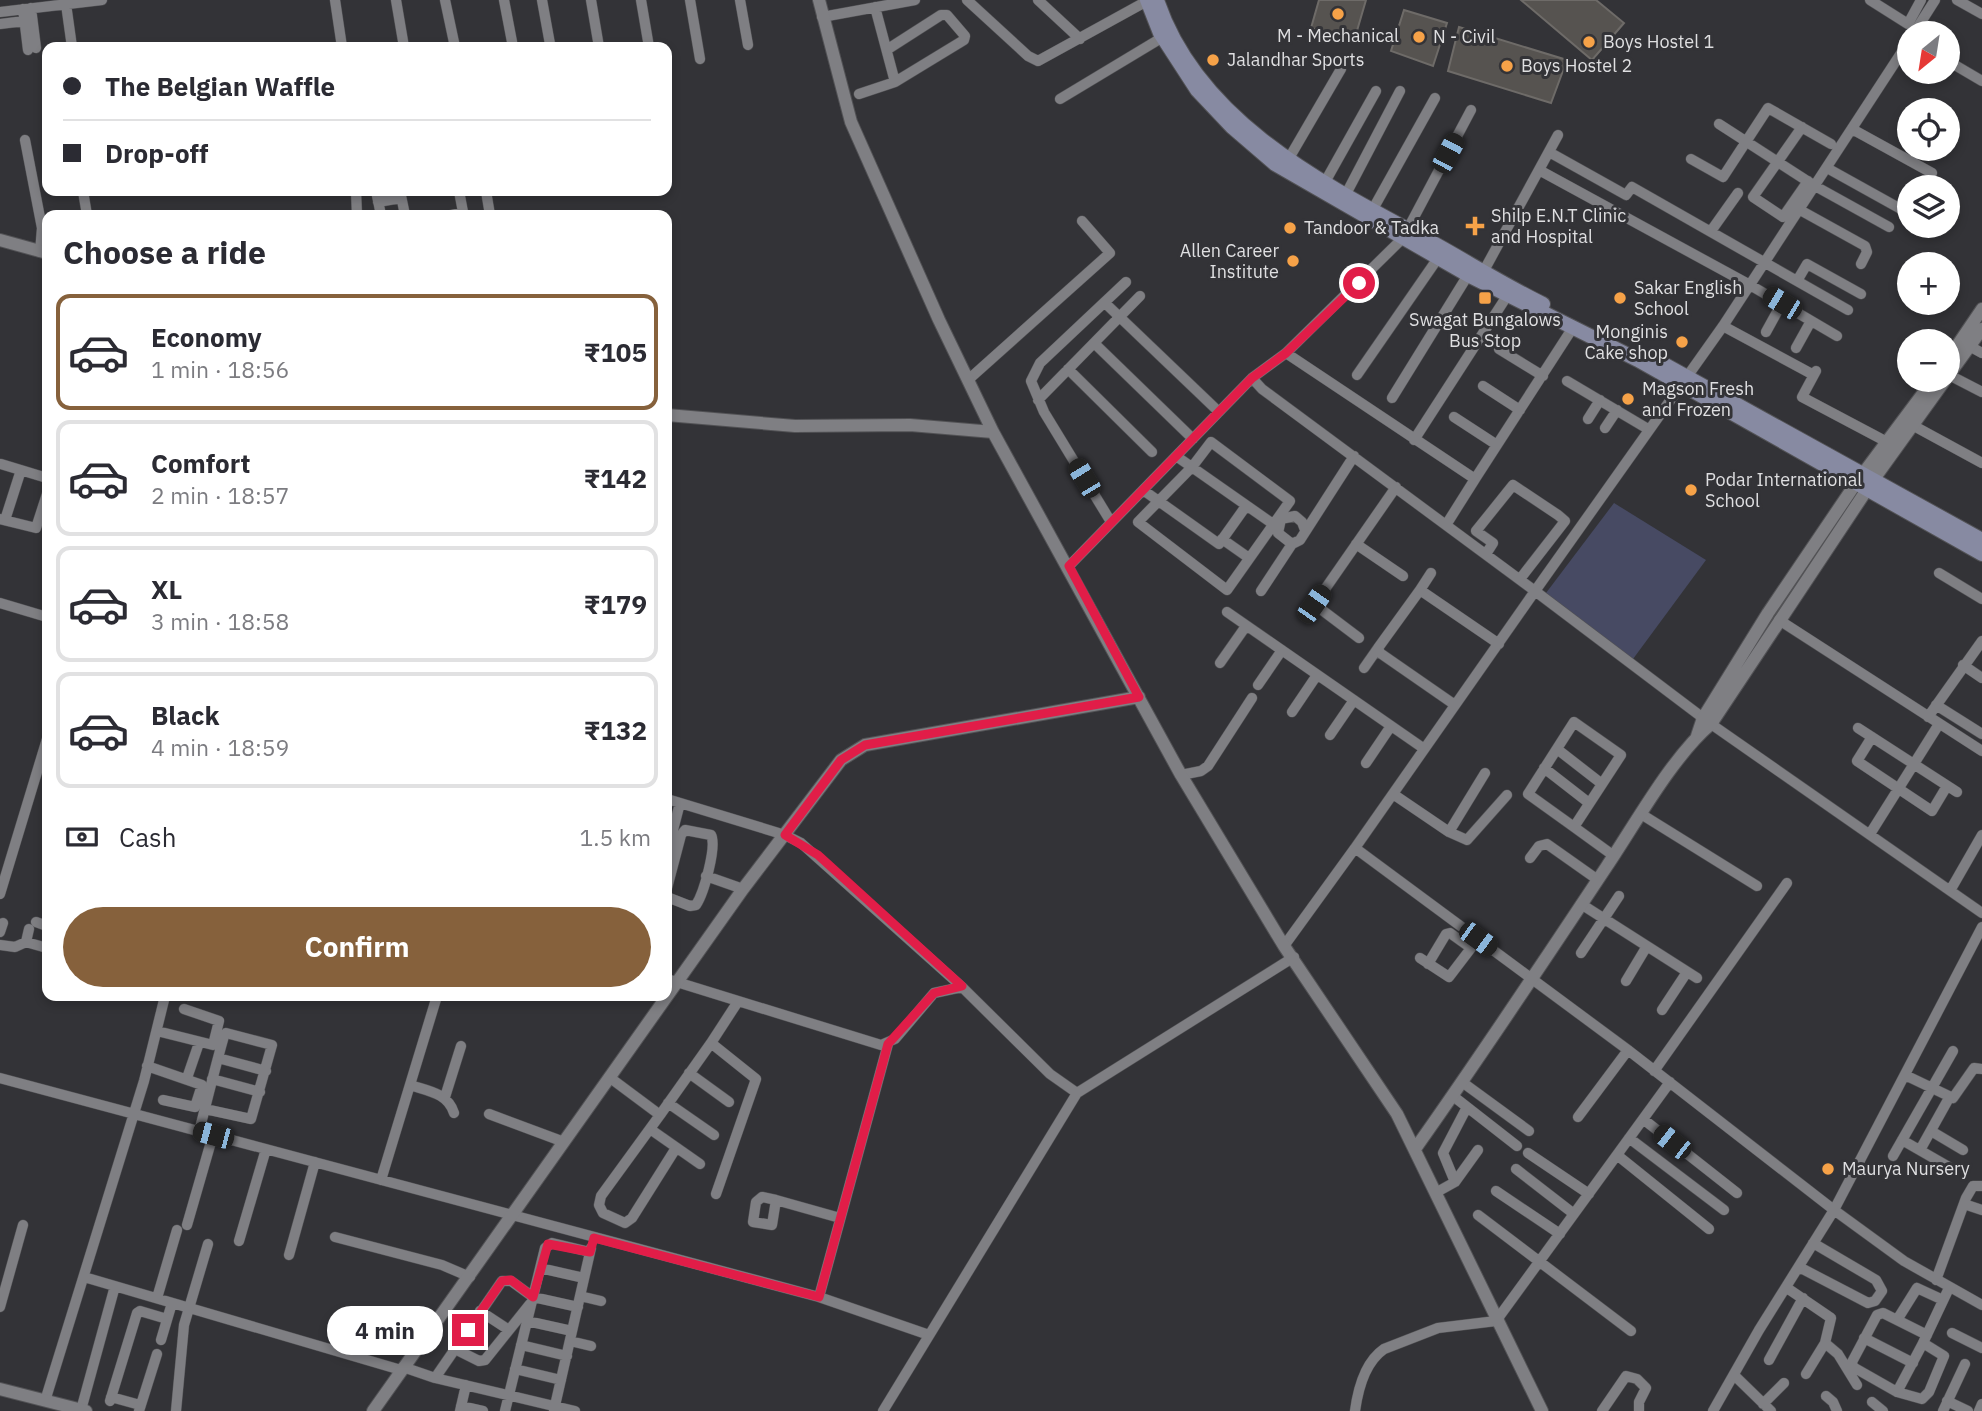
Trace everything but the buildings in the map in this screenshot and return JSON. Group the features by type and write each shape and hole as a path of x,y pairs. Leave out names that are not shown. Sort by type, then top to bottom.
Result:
{"main road":[{"path":"1147,0 1189,79 1213,108 1281,159 1477,275 1638,360 1683,380 1865,481 1982,540"},
{"path":"1157,0 1164,33"},
{"path":"1281,159 1373,209 1438,258 1477,275 1507,296 1574,325"},
{"path":"1865,481 1982,554"}],"street":[{"path":"0,12 102,0"},
{"path":"335,0 341,42"},
{"path":"396,0 403,42"},
{"path":"445,0 454,42"},
{"path":"503,0 512,42"},
{"path":"542,0 550,42"},
{"path":"591,0 598,42"},
{"path":"641,0 648,42"},
{"path":"690,0 699,59"},
{"path":"740,0 748,45"},
{"path":"819,0 851,122 993,432 1069,566 1181,775 1284,946 1294,957 1397,1114 1437,1192 1456,1240 1542,1411"},
{"path":"822,17 915,0"},
{"path":"967,0 1028,56 1038,61 1147,0"},
{"path":"1038,0 1080,39"},
{"path":"1048,0 1051,12"},
{"path":"1870,0 1908,24 1921,0 1933,3 1922,21"},
{"path":"1957,0 1982,14"},
{"path":"66,4 71,42"},
{"path":"875,7 895,82"},
{"path":"27,8 32,49 24,21 27,8"},
{"path":"859,94 895,82 964,40 965,36 947,15 942,15 888,49"},
{"path":"0,24 24,21"},
{"path":"1060,99 1164,33"},
{"path":"1802,127 1753,197 1783,217 1827,168 1897,60"},
{"path":"1960,68 1982,81"},
{"path":"1281,159 1340,69"},
{"path":"1325,183 1376,91"},
{"path":"1346,194 1400,91"},
{"path":"1373,209 1435,98"},
{"path":"1692,159 1723,177 1768,108 1831,144"},
{"path":"1069,566 1252,378 1286,353 1406,234 1471,110"},
{"path":"1719,124 1812,183 1889,227"},
{"path":"1852,129 1932,173"},
{"path":"1392,398 1477,275 1558,135"},
{"path":"25,140 42,228"},
{"path":"1549,152 1626,195 1632,187 1848,310"},
{"path":"1827,168 1897,207"},
{"path":"1539,170 1750,285 1837,336"},
{"path":"1284,946 1723,326 1800,210 1812,183"},
{"path":"1712,231 1738,193"},
{"path":"377,196 380,210"},
{"path":"378,202 395,196"},
{"path":"1800,210 1865,246 1867,252 1861,264"},
{"path":"968,380 1111,253 1082,221"},
{"path":"0,240 42,251"},
{"path":"1357,375 1438,258"},
{"path":"1797,281 1807,264 1861,293"},
{"path":"1111,522 1038,400 1031,382 1040,363 1126,282"},
{"path":"1038,400 1140,296"},
{"path":"1414,440 1507,296"},
{"path":"1105,303 1219,412"},
{"path":"1766,332 1782,303"},
{"path":"1960,341 1982,309"},
{"path":"1796,348 1811,321"},
{"path":"1446,525 1574,325"},
{"path":"1723,326 1813,372 1802,397 1886,442"},
{"path":"1960,367 1977,350 1982,330"},
{"path":"1094,343 1193,439"},
{"path":"1499,349 1543,376"},
{"path":"1286,353 1475,480"},
{"path":"1068,369 1152,452"},
{"path":"1252,378 1262,389 1707,721 1981,908"},
{"path":"1567,380 1648,429"},
{"path":"1960,381 1982,392"},
{"path":"1483,386 1520,410"},
{"path":"1415,1149 1533,979 1641,814 1779,620 1886,442 1924,392"},
{"path":"1707,721 1768,613 1865,481 1914,426 1939,392"},
{"path":"1588,419 1600,400"},
{"path":"1605,428 1617,410"},
{"path":"672,415 796,426 910,425 993,432"},
{"path":"1454,417 1497,445"},
{"path":"1914,426 1982,463"},
{"path":"1211,442 1290,501 1227,590 1138,522 1158,501 1192,467 1211,442"},
{"path":"1176,456 1273,524"},
{"path":"1261,591 1292,544 1300,540 1354,456"},
{"path":"1,464 42,476"},
{"path":"21,470 3,519 37,528 42,511"},
{"path":"1486,554 1493,543 1476,531 1513,485 1565,521 1520,579"},
{"path":"1307,615 1396,487"},
{"path":"1143,490 1219,544 1246,506"},
{"path":"1292,544 1278,533 1281,519 1295,516 1302,522 1305,530"},
{"path":"1222,539 1249,558"},
{"path":"1356,544 1403,576"},
{"path":"1364,668 1431,573"},
{"path":"1939,573 1982,599"},
{"path":"1420,590 1499,643"},
{"path":"0,603 42,616"},
{"path":"1314,604 1359,638"},
{"path":"1227,612 1423,748"},
{"path":"1779,620 1939,724 1981,743"},
{"path":"1220,663 1246,626"},
{"path":"1928,717 1982,640"},
{"path":"1378,648 1380,653 1455,705"},
{"path":"1258,685 1282,650"},
{"path":"1963,665 1982,678"},
{"path":"1292,712 1317,675"},
{"path":"888,1044 871,1045 672,981 841,760 865,745 1139,697"},
{"path":"1181,775 1201,771 1208,766 1252,698"},
{"path":"1330,736 1354,700"},
{"path":"1936,705 1981,743"},
{"path":"1574,827 1621,755 1574,722 1528,794 1614,856"},
{"path":"1870,834 1939,724"},
{"path":"1366,763 1391,726"},
{"path":"1858,728 1872,737 1914,764 1952,789 1932,811 1898,789 1857,761 1872,737"},
{"path":"1557,749 1602,784"},
{"path":"0,894 42,760"},
{"path":"1544,768 1590,803"},
{"path":"1449,832 1485,773"},
{"path":"1394,793 1449,832 1467,839 1507,795"},
{"path":"672,801 785,835 818,855 962,986 1050,1074 1077,1093"},
{"path":"672,833 680,803"},
{"path":"1641,814 1758,886"},
{"path":"672,869 681,835 685,830 704,832 714,838 706,876 696,905 690,906 672,899"},
{"path":"1951,889 1982,835"},
{"path":"1530,858 1539,846 1547,844 1598,880"},
{"path":"1355,848 1474,943 1533,979 1628,1049 1835,1210 1936,1280 1982,1305"},
{"path":"706,876 743,889"},
{"path":"1654,1071 1787,883"},
{"path":"1581,953 1619,896"},
{"path":"1581,904 1697,978"},
{"path":"26,942 32,926 42,926"},
{"path":"1717,1409 1734,1375 1835,1210 1907,1076 1939,1007 1982,927"},
{"path":"1450,933 1474,943 1449,977 1424,961 1446,934 1450,933"},
{"path":"0,945 15,947 26,942 42,947"},
{"path":"1626,981 1647,946"},
{"path":"883,1411 1077,1093 1294,957"},
{"path":"1662,1010 1687,972"},
{"path":"819,1297 888,1044 934,993 962,986"},
{"path":"45,1401 148,1066 165,1001"},
{"path":"381,1180 435,1001"},
{"path":"373,1411 514,1214 659,1001"},
{"path":"676,1148 632,1218 625,1223 603,1213 598,1205 601,1196 711,1044 737,1003"},
{"path":"156,1031 213,1045 219,1021 184,1009"},
{"path":"199,1132 212,1079 218,1058 228,1032 270,1043 273,1048 253,1117 249,1120 205,1108"},
{"path":"187,1078 199,1043"},
{"path":"711,1044 756,1079 716,1194"},
{"path":"444,1097 461,1046"},
{"path":"1578,1117 1628,1049"},
{"path":"1893,1156 1953,1051"},
{"path":"218,1058 266,1071"},
{"path":"148,1066 202,1085 195,1107 163,1100"},
{"path":"1920,1150 1949,1098 1957,1095 1974,1068 1982,1069"},
{"path":"689,1073 729,1102"},
{"path":"1907,1076 1949,1098"},
{"path":"609,1077 660,1115"},
{"path":"0,1078 133,1116 514,1214 594,1238 819,1297 929,1335"},
{"path":"212,1079 260,1092"},
{"path":"1462,1082 1528,1131"},
{"path":"1355,1411 1358,1386 1378,1353 1384,1349 1438,1328 1496,1321 1670,1082"},
{"path":"410,1085 444,1097 451,1103 454,1113"},
{"path":"1452,1096 1517,1146"},
{"path":"668,1103 715,1135"},
{"path":"1455,1182 1443,1153 1466,1109"},
{"path":"489,1114 564,1142"},
{"path":"1643,1119 1737,1192"},
{"path":"650,1129 700,1164"},
{"path":"527,1141 531,1130"},
{"path":"1931,1131 1963,1150"},
{"path":"157,1298 213,1135"},
{"path":"1629,1138 1724,1210"},
{"path":"1902,1140 1950,1167"},
{"path":"239,1241 265,1149"},
{"path":"1437,1192 1455,1182 1478,1150"},
{"path":"1528,1153 1589,1194"},
{"path":"1617,1155 1709,1229"},
{"path":"289,1255 315,1163"},
{"path":"1516,1169 1574,1214"},
{"path":"1936,1280 1964,1204 1973,1186 1982,1186"},
{"path":"1496,1191 1560,1234"},
{"path":"776,1199 839,1218"},
{"path":"1964,1204 1982,1210"},
{"path":"1478,1215 1630,1331"},
{"path":"0,1307 23,1225"},
{"path":"335,1237 442,1265 470,1277"},
{"path":"555,1409 594,1238"},
{"path":"505,1411 545,1248 552,1243 590,1252"},
{"path":"1800,1267 1868,1303 1875,1301 1882,1290 1876,1280 1813,1243"},
{"path":"176,1411 184,1325 208,1244"},
{"path":"540,1268 584,1278"},
{"path":"84,1277 435,1378 555,1409 575,1411"},
{"path":"435,1378 505,1280 511,1280 533,1299 578,1307"},
{"path":"0,1389 80,1410 115,1286"},
{"path":"1787,1288 1831,1318 1825,1343 1807,1374"},
{"path":"1897,1320 1917,1288 1943,1300"},
{"path":"1897,1392 1949,1288"},
{"path":"580,1296 601,1301"},
{"path":"1769,1360 1803,1298"},
{"path":"455,1349 479,1361 485,1360 533,1299"},
{"path":"161,1340 172,1303"},
{"path":"156,1354 140,1408 110,1399 137,1313 140,1311 167,1319"},
{"path":"481,1311 509,1330"},
{"path":"1883,1313 1897,1320 1944,1356 1929,1392 1922,1399 1897,1392 1853,1367 1864,1338 1877,1315 1883,1313"},
{"path":"527,1321 591,1346"},
{"path":"1952,1333 1982,1348"},
{"path":"1864,1338 1913,1363"},
{"path":"1825,1343 1838,1354 1857,1385"},
{"path":"521,1345 567,1356"},
{"path":"1965,1364 1945,1406 1968,1411"},
{"path":"515,1369 561,1380"},
{"path":"1734,1375 1767,1407 1784,1384"},
{"path":"1602,1411 1626,1376 1637,1379 1646,1388 1639,1402 1639,1411"},
{"path":"466,1385 460,1408 483,1411"},
{"path":"1826,1396 1837,1411"},
{"path":"1872,1402 1883,1411"},
{"path":"1979,1411 1982,1404"}],"shaded area":[{"path":"1614,503 1706,560 1633,659 1546,593"}],"place":[{"name":"M - Mechanical","path":"1338,14"},
{"name":"N - Civil","path":"1419,37"},
{"name":"Boys Hostel 1","path":"1589,42"},
{"name":"Jalandhar Sports","path":"1213,60"},
{"name":"Boys Hostel 2","path":"1507,66"},
{"name":"Shilp E.N.T Clinic and Hospital","path":"1475,226"},
{"name":"Tandoor & Tadka","path":"1290,228"},
{"name":"Allen Career Institute","path":"1293,261"},
{"name":"Swagat Bungalows Bus Stop","path":"1485,298"},
{"name":"Sakar English School","path":"1620,298"},
{"name":"Monginis Cake shop","path":"1682,342"},
{"name":"Magson Fresh and Frozen","path":"1628,399"},
{"name":"Podar International School","path":"1691,490"},
{"name":"Maurya Nursery","path":"1828,1169"}],"route":[{"path":"468,1330 502,1281 511,1280 533,1297 548,1244 590,1252 594,1238 819,1297 888,1044 895,1040 934,993 945,988 962,986 818,855 785,835 841,760 865,745 1139,697 1069,566 1252,378 1286,353 1359,283"}]}
